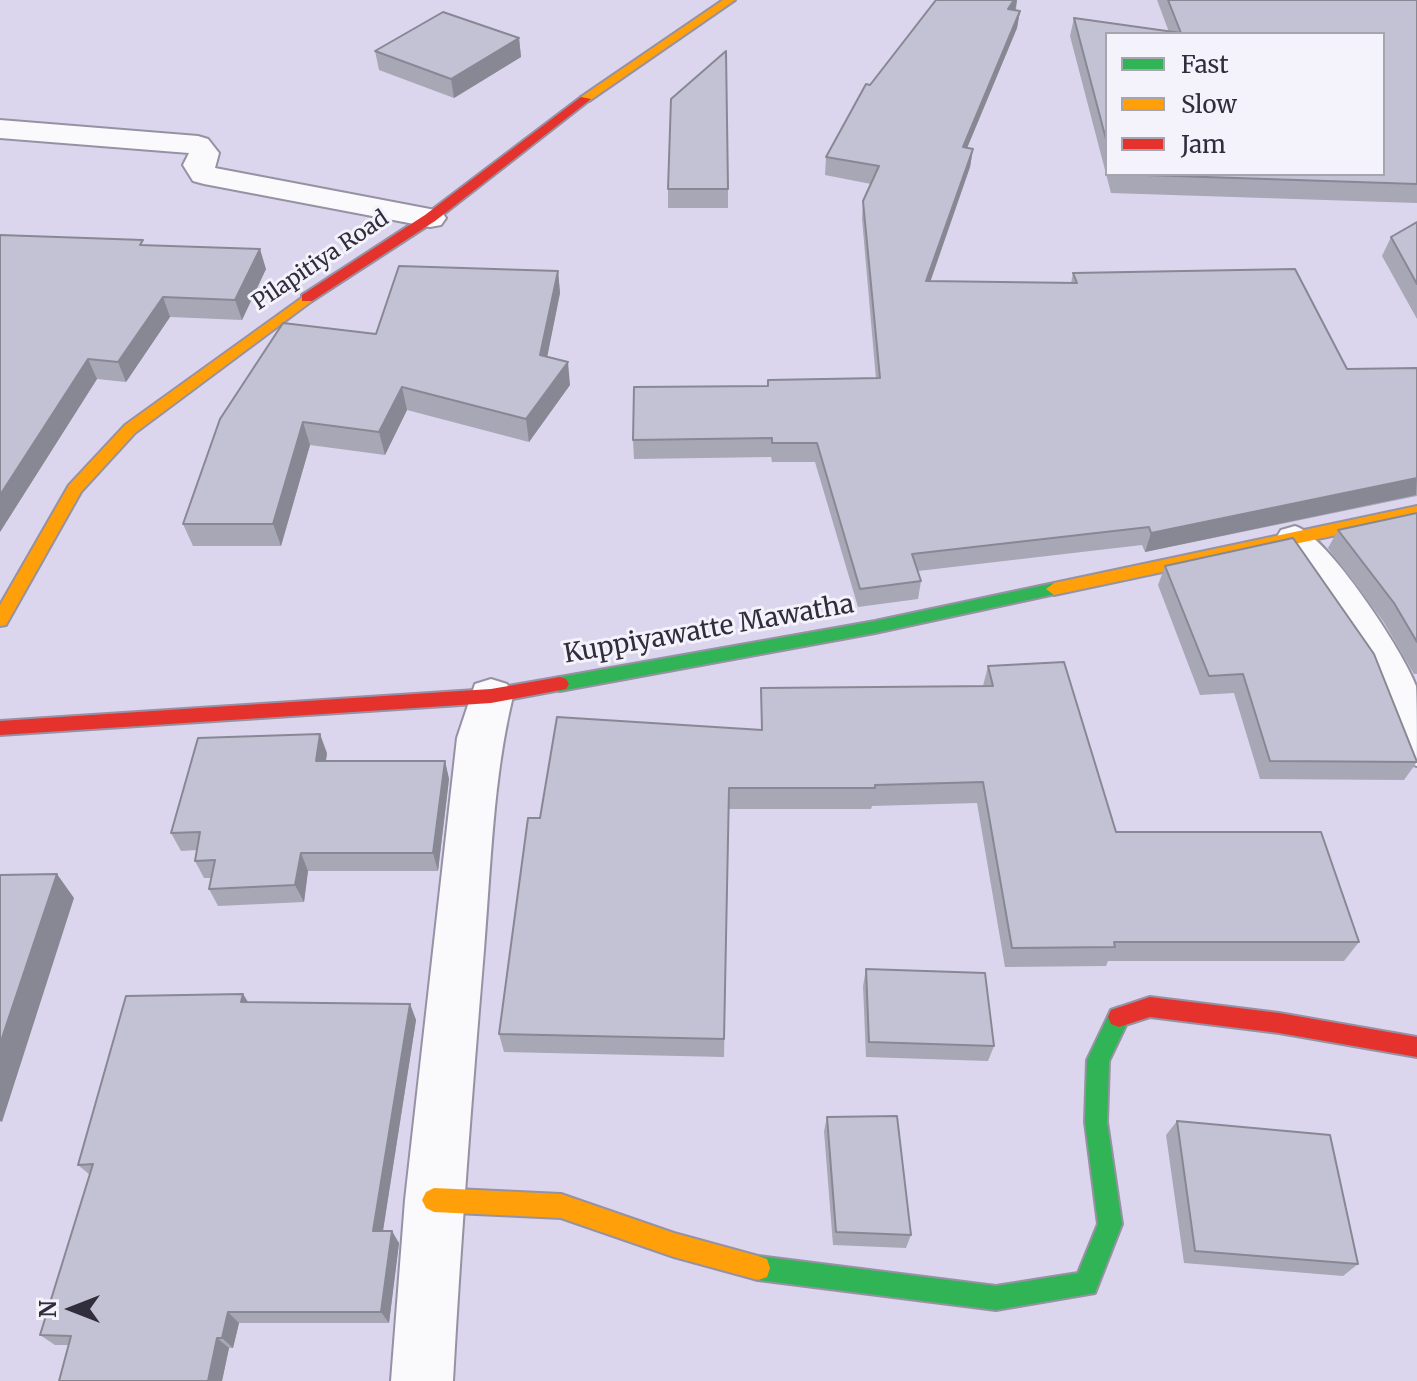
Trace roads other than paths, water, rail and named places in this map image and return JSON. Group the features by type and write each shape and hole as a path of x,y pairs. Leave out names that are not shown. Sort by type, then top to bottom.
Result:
{"street":[{"name":"Pilapitiya Road","path":"0,620 75,489 130,429 284,313 430,218 601,86 730,0"},
{"path":"0,129 198,145 204,153 198,165 204,175 430,218"},
{"name":"Kuppiyawatte Mawatha","path":"0,728 491,696 875,627 1417,512"},
{"path":"1295,540 1343,598 1412,724 1417,748"},
{"path":"422,1381 434,1200 471,816 480,738 491,696"},
{"path":"434,1200 561,1206 674,1245 761,1269 996,1298 1086,1284 1110,1224 1096,1122 1098,1060 1119,1016 1150,1007 1417,1047"}]}
